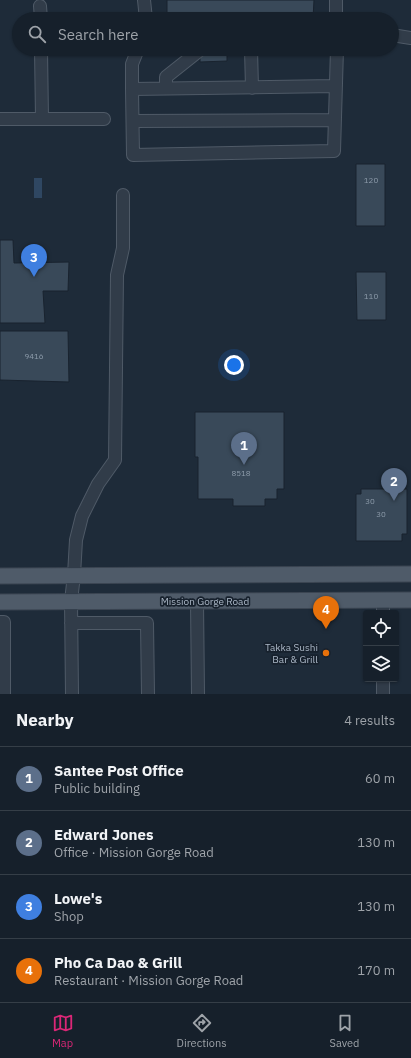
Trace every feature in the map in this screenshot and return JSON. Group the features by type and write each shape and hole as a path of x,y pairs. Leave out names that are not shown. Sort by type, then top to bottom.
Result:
{"main road":[{"path":"0,576 411,574"},
{"name":"Mission Gorge Road","path":"0,602 197,601 383,607 411,600"}],"street":[{"path":"144,0 145,12"},
{"path":"336,0 336,12"},
{"path":"40,6 40,12"},
{"path":"402,37 411,48"},
{"path":"41,56 42,119"},
{"path":"135,56 132,64 133,155 334,151 337,56"},
{"path":"166,88 166,77 192,56"},
{"path":"251,56 252,88"},
{"path":"132,89 335,86"},
{"path":"0,119 104,119"},
{"path":"133,121 334,120"},
{"path":"72,694 71,601 76,540 82,516 98,484 115,460 117,405 117,275 123,248 123,195"},
{"path":"197,601 198,694"},
{"path":"0,622 4,622 4,694"},
{"path":"71,623 147,623 148,694"},
{"path":"383,682 383,694"}],"water":[{"path":"34,178 42,178 42,198 34,198"}],"building":[{"path":"167,0 314,0 313,12 167,12"},
{"path":"200,56 227,56 227,61 200,62"},
{"path":"356,164 385,164 385,226 356,226"},
{"path":"0,240 13,240 14,263 69,262 68,291 43,291 45,323 0,323"},
{"path":"356,272 386,272 386,320 357,320"},
{"path":"0,331 68,331 69,382 0,380"},
{"path":"195,412 284,412 284,489 277,489 277,499 265,499 265,506 233,506 233,499 198,499 198,457 195,457"},
{"path":"361,489 407,489 407,534 402,534 402,541 356,541 356,494 361,494"}],"place":[{"name":"Lowe's","path":"34,277"},
{"name":"Santee Post Office","path":"244,465"},
{"name":"Edward Jones","path":"394,501"},
{"name":"Pho Ca Dao & Grill","path":"326,629"},
{"name":"Takka Sushi Bar & Grill","path":"326,653"}]}
